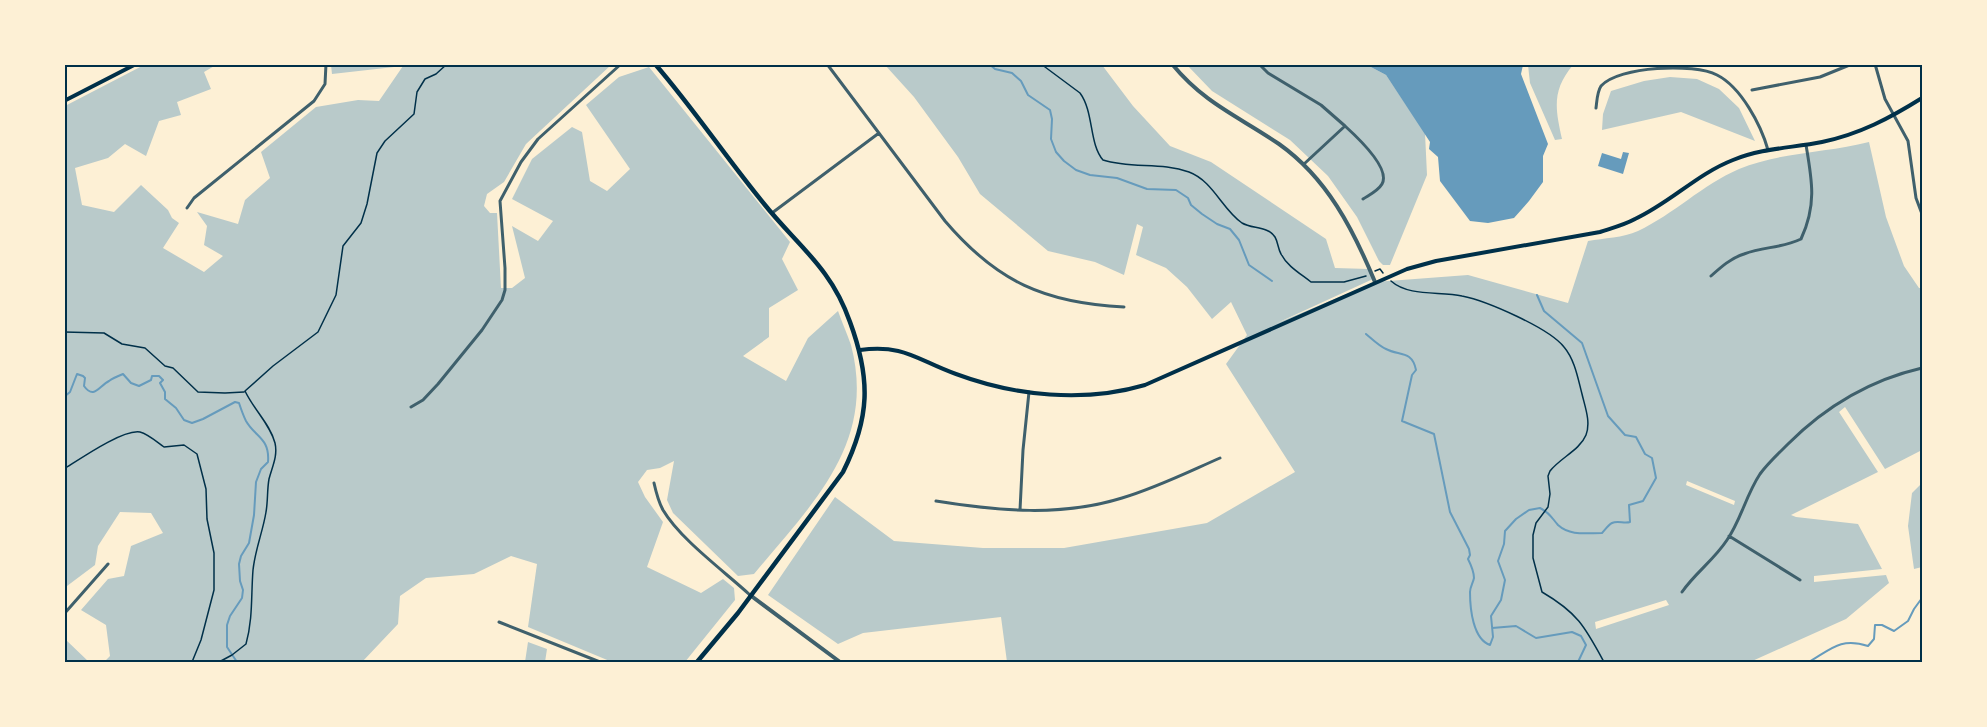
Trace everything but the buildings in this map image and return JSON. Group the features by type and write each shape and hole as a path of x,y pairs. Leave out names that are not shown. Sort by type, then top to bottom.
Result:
{"main road":[{"path":"64,101 136,64"},
{"path":"655,64 772,213 830,281 845,309 860,350 865,379 865,403 861,422 849,458 833,488 724,631 696,663"},
{"path":"860,350 877,347 894,349 956,374 997,386 1029,392 1090,396 1119,392 1145,385 1407,269 1600,232 1648,212 1721,165 1751,154 1806,145 1858,132 1923,98"}],"street":[{"path":"187,208 194,198 314,100 325,84 326,64"},
{"path":"411,407 423,400 438,384 482,330 502,300 505,268 500,201 521,162 538,139 621,64"},
{"path":"827,64 961,239 995,270 1018,283 1054,297 1090,305 1124,307"},
{"path":"1172,64 1204,97 1278,143 1304,164 1330,194 1341,211 1375,282"},
{"path":"1259,64 1268,73 1321,105 1360,140 1382,169 1383,176 1380,187 1363,199"},
{"path":"1752,90 1820,77 1852,64"},
{"path":"1875,64 1886,99 1908,141 1916,198 1923,214"},
{"path":"1596,108 1600,87 1625,74 1676,67 1706,70 1717,75 1736,90 1762,130 1768,150"},
{"path":"1304,164 1345,126"},
{"path":"772,213 879,133"},
{"path":"1712,276 1728,262 1743,254 1760,249 1778,248 1801,239 1809,222 1812,200 1811,170 1806,145"},
{"path":"1682,592 1730,536 1752,486 1760,474 1803,429 1837,403 1860,390 1887,378 1923,368"},
{"path":"1020,510 1029,392"},
{"path":"936,501 1020,510 1074,509 1121,498 1220,458"},
{"path":"654,483 658,501 666,514 690,540 750,596 840,663"},
{"path":"1730,536 1800,580"},
{"path":"64,614 108,564"},
{"path":"499,622 600,663"}],"path":[{"path":"64,332 104,333 122,344 146,348 165,366 173,368 198,392 245,392 273,366 318,332 336,295 343,246 361,223 377,153 385,141 414,114 417,92 425,80 447,64"},
{"path":"1041,64 1080,93 1093,128 1096,148 1103,160 1144,166 1166,166 1191,172 1201,178 1242,223 1265,229 1274,236 1280,254 1286,262 1311,282 1344,282 1371,273"},
{"path":"1392,283 1421,292 1452,294 1486,303 1556,339 1573,362 1588,419 1587,432 1579,445 1550,471 1548,476 1550,494 1547,508 1536,523 1533,535 1533,558 1540,589 1565,605 1576,617 1586,629 1604,663"},
{"path":"219,663 240,650 246,644 249,634 257,545 266,514 269,481 275,461 275,443 269,428 252,406 245,392"},
{"path":"64,469 131,432 142,432 164,447 184,445 197,454 206,489 207,519 214,553 214,590 201,640 192,663"}],"shaded area":[{"path":"144,65 216,65 204,72 211,89 177,102 181,115 159,121 146,156 125,144 108,158 75,168 82,205 114,212 141,185 179,223 163,248 204,272 223,256 204,245 207,226 197,212 238,224 245,200 270,178 261,152 316,107 358,100 379,101 403,66 332,74 331,65 611,65 526,144 504,182 487,194 484,206 490,213 497,213 501,288 512,288 525,278 512,226 538,241 553,221 512,199 532,159 572,127 582,132 590,181 607,191 630,169 586,105 619,77 649,67 790,242 782,259 798,290 769,308 769,337 743,356 786,381 808,338 838,311 851,345 857,380 855,413 847,443 834,471 797,523 754,574 738,576 673,513 667,500 674,461 660,468 647,470 638,482 645,497 663,522 647,567 701,593 723,579 734,588 735,600 685,662 612,662 528,627 537,564 511,556 474,574 426,578 400,596 398,624 362,662 104,662 110,656 106,625 81,610 108,579 124,576 131,546 163,533 151,513 120,512 98,546 95,565 67,586 65,579 65,106"},
{"path":"885,65 1102,65 1133,106 1170,146 1211,162 1326,239 1335,268 1369,269 1373,279 1275,324 1375,282 1468,275 1568,303 1588,241 1638,231 1700,191 1739,169 1755,163 1869,142 1886,217 1904,266 1919,288 1922,288 1922,450 1885,469 1845,407 1839,412 1878,472 1791,515 1858,524 1882,569 1814,576 1814,582 1886,575 1889,583 1846,619 1750,662 1007,662 1001,617 863,633 838,644 768,595 835,497 894,541 983,548 1064,548 1207,523 1295,472 1226,364 1247,335 1231,302 1212,319 1187,287 1166,268 1136,255 1143,227 1137,224 1124,275 1095,262 1048,251 980,194 958,157 914,97","holes":["1687,481 1735,501 1734,505 1686,485","1666,600 1669,605 1596,629 1595,622"]},
{"path":"1187,65 1367,65 1386,75 1425,133 1427,175 1390,265 1383,265 1379,261 1357,217 1328,176 1290,140 1212,91"},
{"path":"1528,65 1573,65 1558,91 1557,109 1562,139 1555,140 1530,83"},
{"path":"1670,77 1697,79 1719,89 1739,108 1755,141 1681,112 1602,130 1603,114 1611,91 1644,81"},
{"path":"1922,483 1922,567 1914,569 1908,526 1912,493"},
{"path":"65,639 89,662 65,662"},
{"path":"528,642 547,649 545,662 525,662"}],"water":[{"path":"1367,65 1523,65 1521,74 1548,144 1543,156 1543,182 1514,218 1488,223 1470,221 1440,181 1438,157 1429,149 1430,142 1386,75"},
{"path":"1623,152 1629,153 1623,174 1598,166 1602,153 1621,159"}],"waterway":[{"path":"989,64 995,69 1012,73 1021,81 1028,95 1050,110 1051,139 1056,152 1064,161 1076,170 1090,175 1117,178 1147,189 1176,190 1188,198 1191,205 1202,214 1230,229 1239,240 1249,265 1272,281"},
{"path":"1366,334 1383,348 1408,356 1414,364 1416,370 1412,375 1402,421 1434,434 1450,512 1469,549 1468,559 1474,576 1470,588 1474,623 1480,637 1490,645 1493,637 1491,616 1501,600 1505,580 1498,561 1504,544 1505,531 1516,519 1529,510 1540,508 1563,529 1579,533 1602,533 1612,523 1630,522 1629,505 1643,501 1656,478 1652,458 1645,454 1636,437 1625,435 1608,416 1582,343 1544,311 1537,295"},
{"path":"64,397 70,392 77,374 85,378 84,386 91,392 123,374 131,383 139,386 151,380 152,376 159,376 163,380 160,383 165,392 165,399 176,408 184,420 192,423 235,402 239,403 246,421 267,448 268,462 261,469 256,482 249,543 239,564 242,598 227,625 227,647 237,662"},
{"path":"1809,662 1843,644 1868,646 1874,639 1875,625 1882,625 1894,631 1908,621 1922,598"},
{"path":"1492,628 1516,626 1536,638 1572,632 1581,636 1586,645 1578,662"}]}
